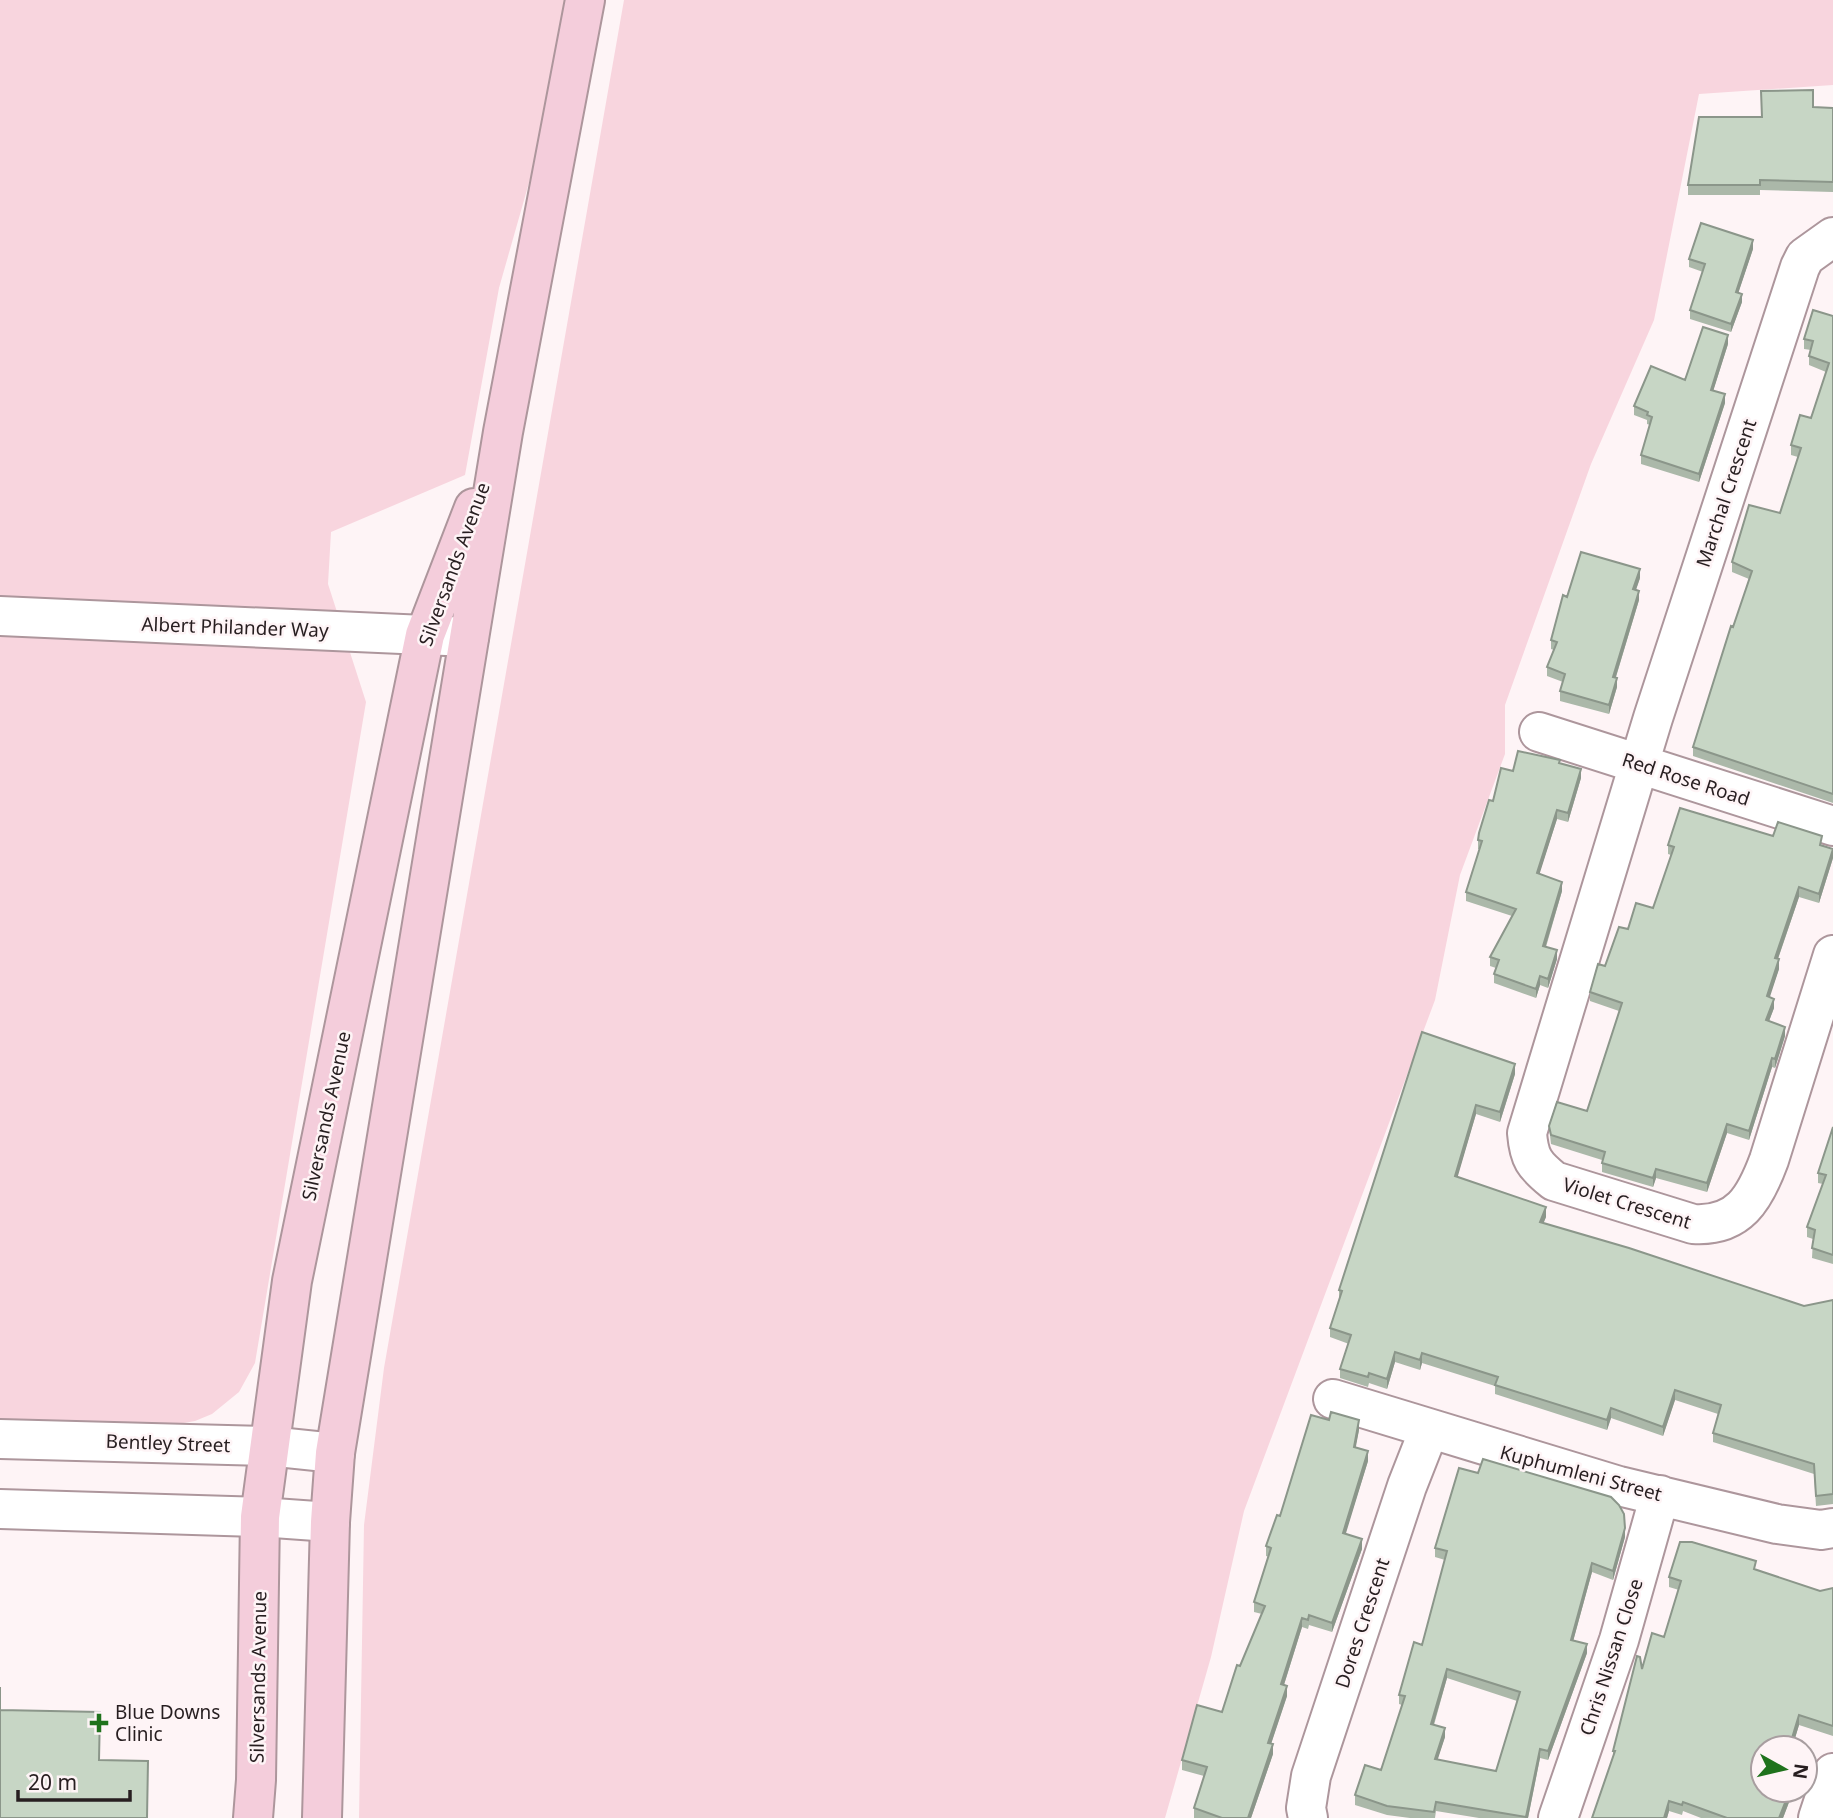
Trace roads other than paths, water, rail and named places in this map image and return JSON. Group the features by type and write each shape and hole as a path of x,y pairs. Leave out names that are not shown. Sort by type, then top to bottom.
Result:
{"street":[{"name":"Silversands Avenue","path":"322,1818 330,1522 335,1453 503,432 585,0"},
{"name":"Marchal Crescent","path":"1639,764 1800,267 1805,257 1833,237"},
{"name":"Silversands Avenue","path":"253,1818 256,1780 260,1517 292,1281 425,635 503,432"},
{"name":"Albert Philander Way","path":"0,616 470,637"},
{"name":"Red Rose Road","path":"1539,732 1833,826"},
{"name":"Violet Crescent","path":"1639,764 1527,1133 1528,1151 1537,1168 1554,1181 1693,1224 1711,1225 1727,1220 1746,1206 1759,1186 1833,955"},
{"name":"Kuphumleni Street","path":"1333,1399 1619,1486 1777,1524 1821,1530 1833,1528"},
{"name":"Dores Crescent","path":"1308,1818 1306,1808 1311,1776 1407,1486 1429,1430"},
{"name":"Bentley Street","path":"0,1439 268,1446 335,1453"},
{"name":"Chris Nissan Close","path":"1558,1818 1619,1640 1660,1495"},
{"path":"0,1509 260,1517 330,1522"},
{"path":"1818,1818 1833,1773"}],"place":[{"name":"Blue Downs Clinic","path":"99,1723"}]}
